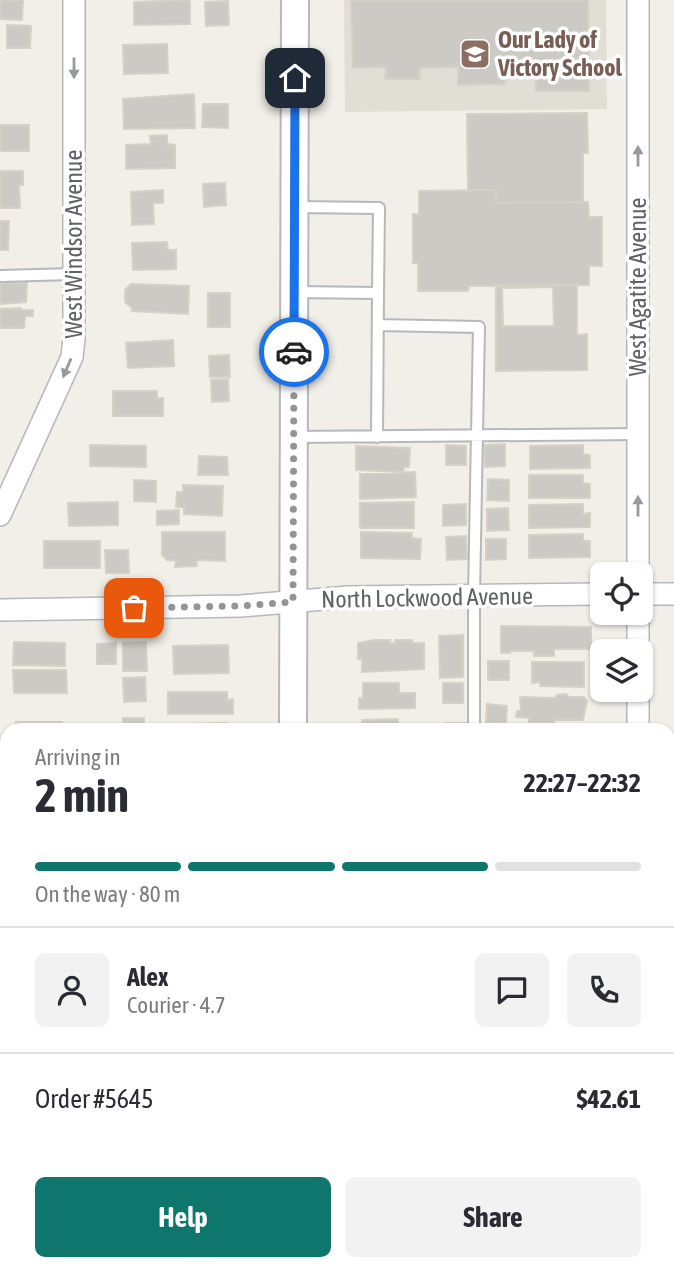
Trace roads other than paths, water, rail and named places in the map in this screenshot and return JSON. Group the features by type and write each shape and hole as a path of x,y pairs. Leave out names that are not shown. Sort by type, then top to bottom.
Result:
{"street":[{"name":"West Windsor Avenue","path":"0,515 72,357 74,0"},
{"path":"293,723 295,0"},
{"name":"West Agatite Avenue","path":"638,0 638,562"},
{"name":"North Lockwood Avenue","path":"0,610 241,606 348,597 590,594"},
{"path":"653,594 674,594"},
{"path":"638,702 638,723"}],"lane":[{"path":"295,207 379,208 377,437"},
{"path":"0,276 74,274"},
{"path":"294,292 378,293"},
{"path":"377,325 479,327 474,723"},
{"path":"294,437 638,434"}],"place":[{"name":"Our Lady of Victory School","path":"475,54"}]}
